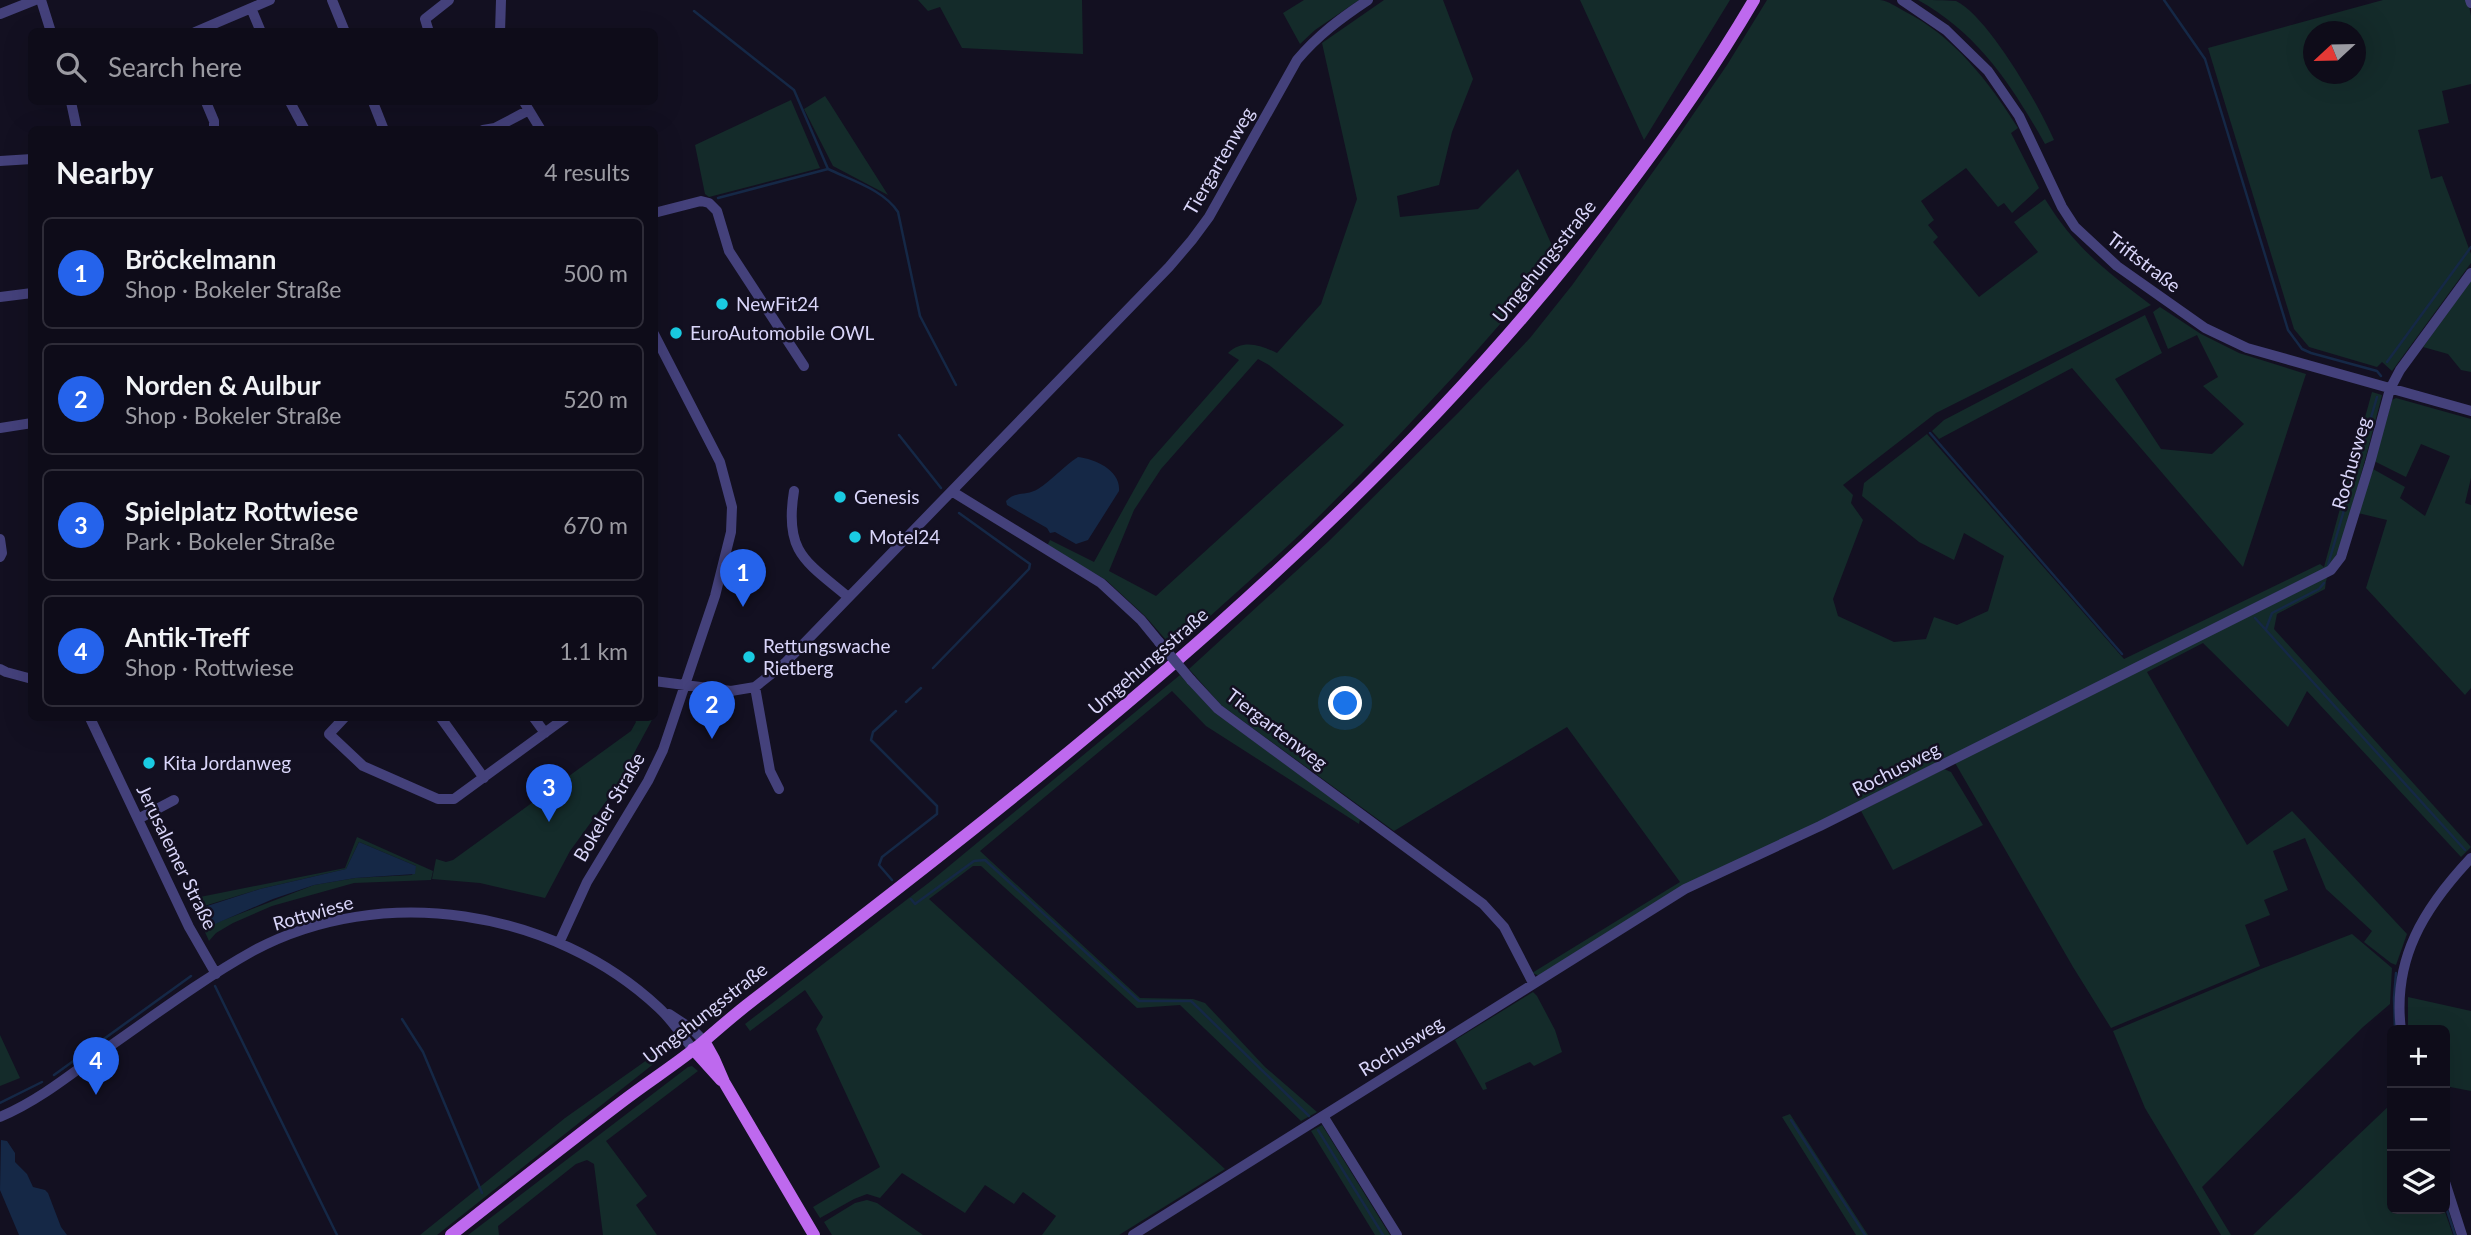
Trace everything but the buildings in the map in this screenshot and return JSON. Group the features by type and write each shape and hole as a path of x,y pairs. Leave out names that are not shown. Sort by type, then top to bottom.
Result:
{"main road":[{"name":"Umgehungsstraße","path":"451,1235 878,907 1080,745 1321,532 1448,402 1569,264 1661,143 1754,0"},
{"path":"698,1045 724,1082 814,1235"}],"street":[{"path":"0,13 35,0"},
{"path":"41,0 50,28"},
{"path":"204,28 270,0"},
{"path":"332,0 343,28"},
{"path":"428,28 425,19 449,0"},
{"path":"500,28 501,0"},
{"name":"Tiergartenweg","path":"755,687 785,663 953,492 1192,240 1209,217 1297,60 1331,25 1368,0"},
{"name":"Triftstraße","path":"1902,0 1946,30 1988,71 2019,116 2062,207 2083,236 2117,266 2205,328 2247,348 2471,411"},
{"path":"251,8 259,28"},
{"path":"72,105 77,126"},
{"path":"207,105 214,126"},
{"path":"292,105 303,126"},
{"path":"374,105 382,126"},
{"path":"498,126 526,106 538,126"},
{"path":"0,162 28,159"},
{"path":"658,212 701,201 709,203 717,211 729,251 804,366"},
{"name":"Rochusweg","path":"1133,1235 1685,889 1820,826 2331,570 2341,557 2390,389 2400,370 2471,273"},
{"path":"0,297 28,294"},
{"name":"Bokeler Straße","path":"559,943 587,882 649,780 672,728 728,551 732,507 720,462 658,351"},
{"path":"0,428 28,424"},
{"path":"794,491 790,529 796,547 807,562 848,597"},
{"name":"Tiergartenweg","path":"953,492 1101,583 1141,620 1218,709 1483,904 1504,927 1533,983"},
{"path":"0,539 0,557"},
{"path":"0,669 28,678"},
{"path":"658,682 725,691 755,687 770,771 779,789"},
{"name":"Jerusalemer Straße","path":"91,721 189,927 216,974"},
{"path":"341,721 329,734 363,766 438,799 454,799 561,721"},
{"path":"443,721 484,778"},
{"path":"536,721 545,733"},
{"path":"138,819 174,800"},
{"path":"2401,1025 2403,971 2413,938 2427,911 2471,858"},
{"name":"Rottwiese","path":"0,1116 36,1098 216,974 253,952 283,937 328,923 373,915 422,913 466,917 521,929 559,943 604,966 662,1011 692,1029 698,1045"},
{"path":"1323,1116 1397,1235"},
{"path":"2450,1198 2462,1235"}],"green space":[{"path":"918,0 1082,0 1083,54 962,48 940,7 928,11"},
{"path":"1304,0 1359,0 1315,30 1300,44 1283,13"},
{"path":"1384,0 1443,0 1473,79 1452,132 1439,185 1397,196 1400,217 1478,209 1518,169 1557,257 1468,360 1376,459 1295,539 1174,649 1145,616 1106,580 1047,546 1050,540 1094,562 1150,461 1239,360 1228,353 1246,345 1277,353 1321,304 1357,199 1322,43","holes":["1258,359 1344,425 1156,596 1109,571 1134,510 1161,469"]},
{"path":"1580,0 1730,0 1644,140"},
{"path":"1767,0 1886,2 1939,33 1969,62 1995,94 2018,128 2011,133 2039,188 2012,213 2004,203 1998,207 1966,168 1921,201 1934,220 1928,225 1938,237 1933,242 1979,297 2038,252 2014,222 2045,199 2092,258 2151,305 1936,413 1843,485 1853,495 1851,503 1863,520 1833,599 1838,616 1894,642 1926,639 1934,617 1957,625 1988,611 2004,556 1964,533 1954,560 1919,542 1862,496 1864,483 1927,434 2124,659 2320,564 2324,567 2372,392 2382,395 2343,538 2325,589 2277,614 2274,629 2471,847 2461,857 2307,691 2288,727 2203,643 2147,672 2247,845 2292,811 2407,934 2396,965 2364,942 2372,931 2326,889 2305,838 2273,851 2288,890 2264,900 2270,915 2245,925 2260,966 2111,1028 1954,761 1764,849 1540,976 1532,973 1680,882 1567,727 1394,831 1221,705 1189,669 1329,541 1530,338 1573,284 1670,148 1727,65"},
{"path":"1918,0 1956,1 1983,24 2012,64 2054,140 2045,144 2020,102 1976,45 1940,14"},
{"path":"2383,0 2468,0 2471,16 2471,84 2442,91 2449,123 2418,130 2431,179 2442,176 2471,254 2471,263 2392,371 2382,362 2377,367 2309,347 2294,329 2208,48 2303,22 2303,84 2366,84 2366,21 2306,21"},
{"path":"825,96 888,195 833,166 804,109"},
{"path":"791,100 820,168 709,197 705,194 695,145"},
{"path":"2471,280 2471,372 2461,370 2448,354 2423,347"},
{"path":"2160,307 2201,334 2239,353 2306,374 2243,567 2072,368 1939,439 1932,431 1944,420 2145,315 2162,353 2115,379 2161,449 2212,454 2244,424 2203,386 2218,377 2197,335 2168,349 2153,312"},
{"path":"2396,398 2471,419 2471,478 2465,503 2471,505 2471,688 2465,695 2366,588 2387,520 2358,513 2373,469 2405,487 2400,498 2425,516 2450,456 2421,444 2406,477 2374,461 2392,400"},
{"path":"1180,675 1214,712 1360,819 1359,824 1206,726 1172,691 980,851 1140,998 1193,999 1205,1003 1265,1067 1317,1112 1301,1121 1180,1005 1137,1008 981,866 973,866 929,899 1225,1169 1119,1235 1042,1235 1056,1216 1023,1192 1014,1204 985,1185 965,1213 902,1173 880,1198 867,1194 820,1218 813,1207 880,1167 816,1029 823,1017 805,990 750,1031 745,1024 931,881"},
{"path":"651,721 613,792 570,851 545,898 480,883 432,879 436,859 446,862 453,860 631,731 636,722"},
{"path":"1944,769 1951,772 1983,825 1893,870 1861,811"},
{"path":"357,837 433,871 431,880 354,883 272,906 233,923 216,933 209,941 190,899 345,868","holes":["359,842 416,866 412,875 355,878 314,885 208,926 201,907 260,889 346,869"]},
{"path":"2352,934 2392,968 2390,1004 2363,1027 2202,1187 2231,1235 2221,1235 2145,1108 2113,1031"},
{"path":"1533,992 1555,1030 1562,1052 1534,1066 1530,1062 1485,1083 1487,1089 1483,1090 1455,1040"},
{"path":"2408,997 2471,1011 2471,1091 2450,1087 2450,1025 2408,1025"},
{"path":"0,1035 20,1078 0,1086"},
{"path":"661,1050 661,1058 437,1235 420,1235 565,1118"},
{"path":"692,1066 698,1071 606,1141 647,1196 636,1205 657,1235 603,1235 594,1164 587,1160 576,1164 498,1226 499,1235 468,1235 688,1067"},
{"path":"2387,1108 2387,1214 2446,1214 2453,1235 2253,1235"},
{"path":"1790,1114 1868,1235 1856,1235 1782,1117"},
{"path":"1322,1125 1390,1235 1375,1235 1311,1131"},
{"path":"867,1200 877,1203 923,1235 832,1235 824,1222 855,1203"}],"water":[{"path":"1078,457 1106,467 1116,478 1119,491 1088,540 1076,544 1055,532 1050,533 1047,528 1007,505 1006,501 1013,496 1038,489"},
{"path":"359,842 416,866 415,874 355,878 314,885 208,927 201,908 260,889 346,869"},
{"path":"1,1140 7,1141 15,1153 15,1162 27,1174 33,1187 48,1193 61,1227 67,1235 19,1235 0,1190"}],"waterway":[{"path":"2164,0 2205,59 2288,330 2302,349 2377,371 2381,376"},
{"path":"694,11 794,90 828,169 876,192 898,212 920,316 956,385"},
{"path":"718,198 828,169"},
{"path":"2387,362 2471,247"},
{"path":"2328,565 2377,397"},
{"path":"1930,433 2122,654"},
{"path":"899,435 941,488"},
{"path":"933,668 1029,569 1030,564 959,513"},
{"path":"2266,629 2272,613 2319,589 2324,583"},
{"path":"2255,618 2465,850"},
{"path":"906,702 921,688"},
{"path":"892,880 879,865 882,857 937,814 937,806 871,740 873,732 896,711"},
{"path":"911,899 915,904 974,861 985,860 1139,1001 1191,1001 1309,1116"},
{"path":"2395,1025 2396,973"},
{"path":"54,1075 191,976"},
{"path":"215,986 337,1235"},
{"path":"402,1019 423,1052 482,1193"},
{"path":"0,1103 42,1082"},
{"path":"1791,1120 1865,1235"},
{"path":"1318,1130 1383,1235"},
{"path":"2448,1214 2455,1235"}],"place":[{"name":"NewFit24","path":"722,304"},
{"name":"EuroAutomobile OWL","path":"676,333"},
{"name":"Genesis","path":"840,497"},
{"name":"Motel24","path":"855,537"},
{"name":"Bröckelmann","path":"743,607"},
{"name":"Rettungswache Rietberg","path":"749,657"},
{"name":"Norden & Aulbur","path":"712,739"},
{"name":"Kita Jordanweg","path":"149,763"},
{"name":"Spielplatz Rottwiese","path":"549,822"},
{"name":"Antik-Treff","path":"96,1095"}]}
